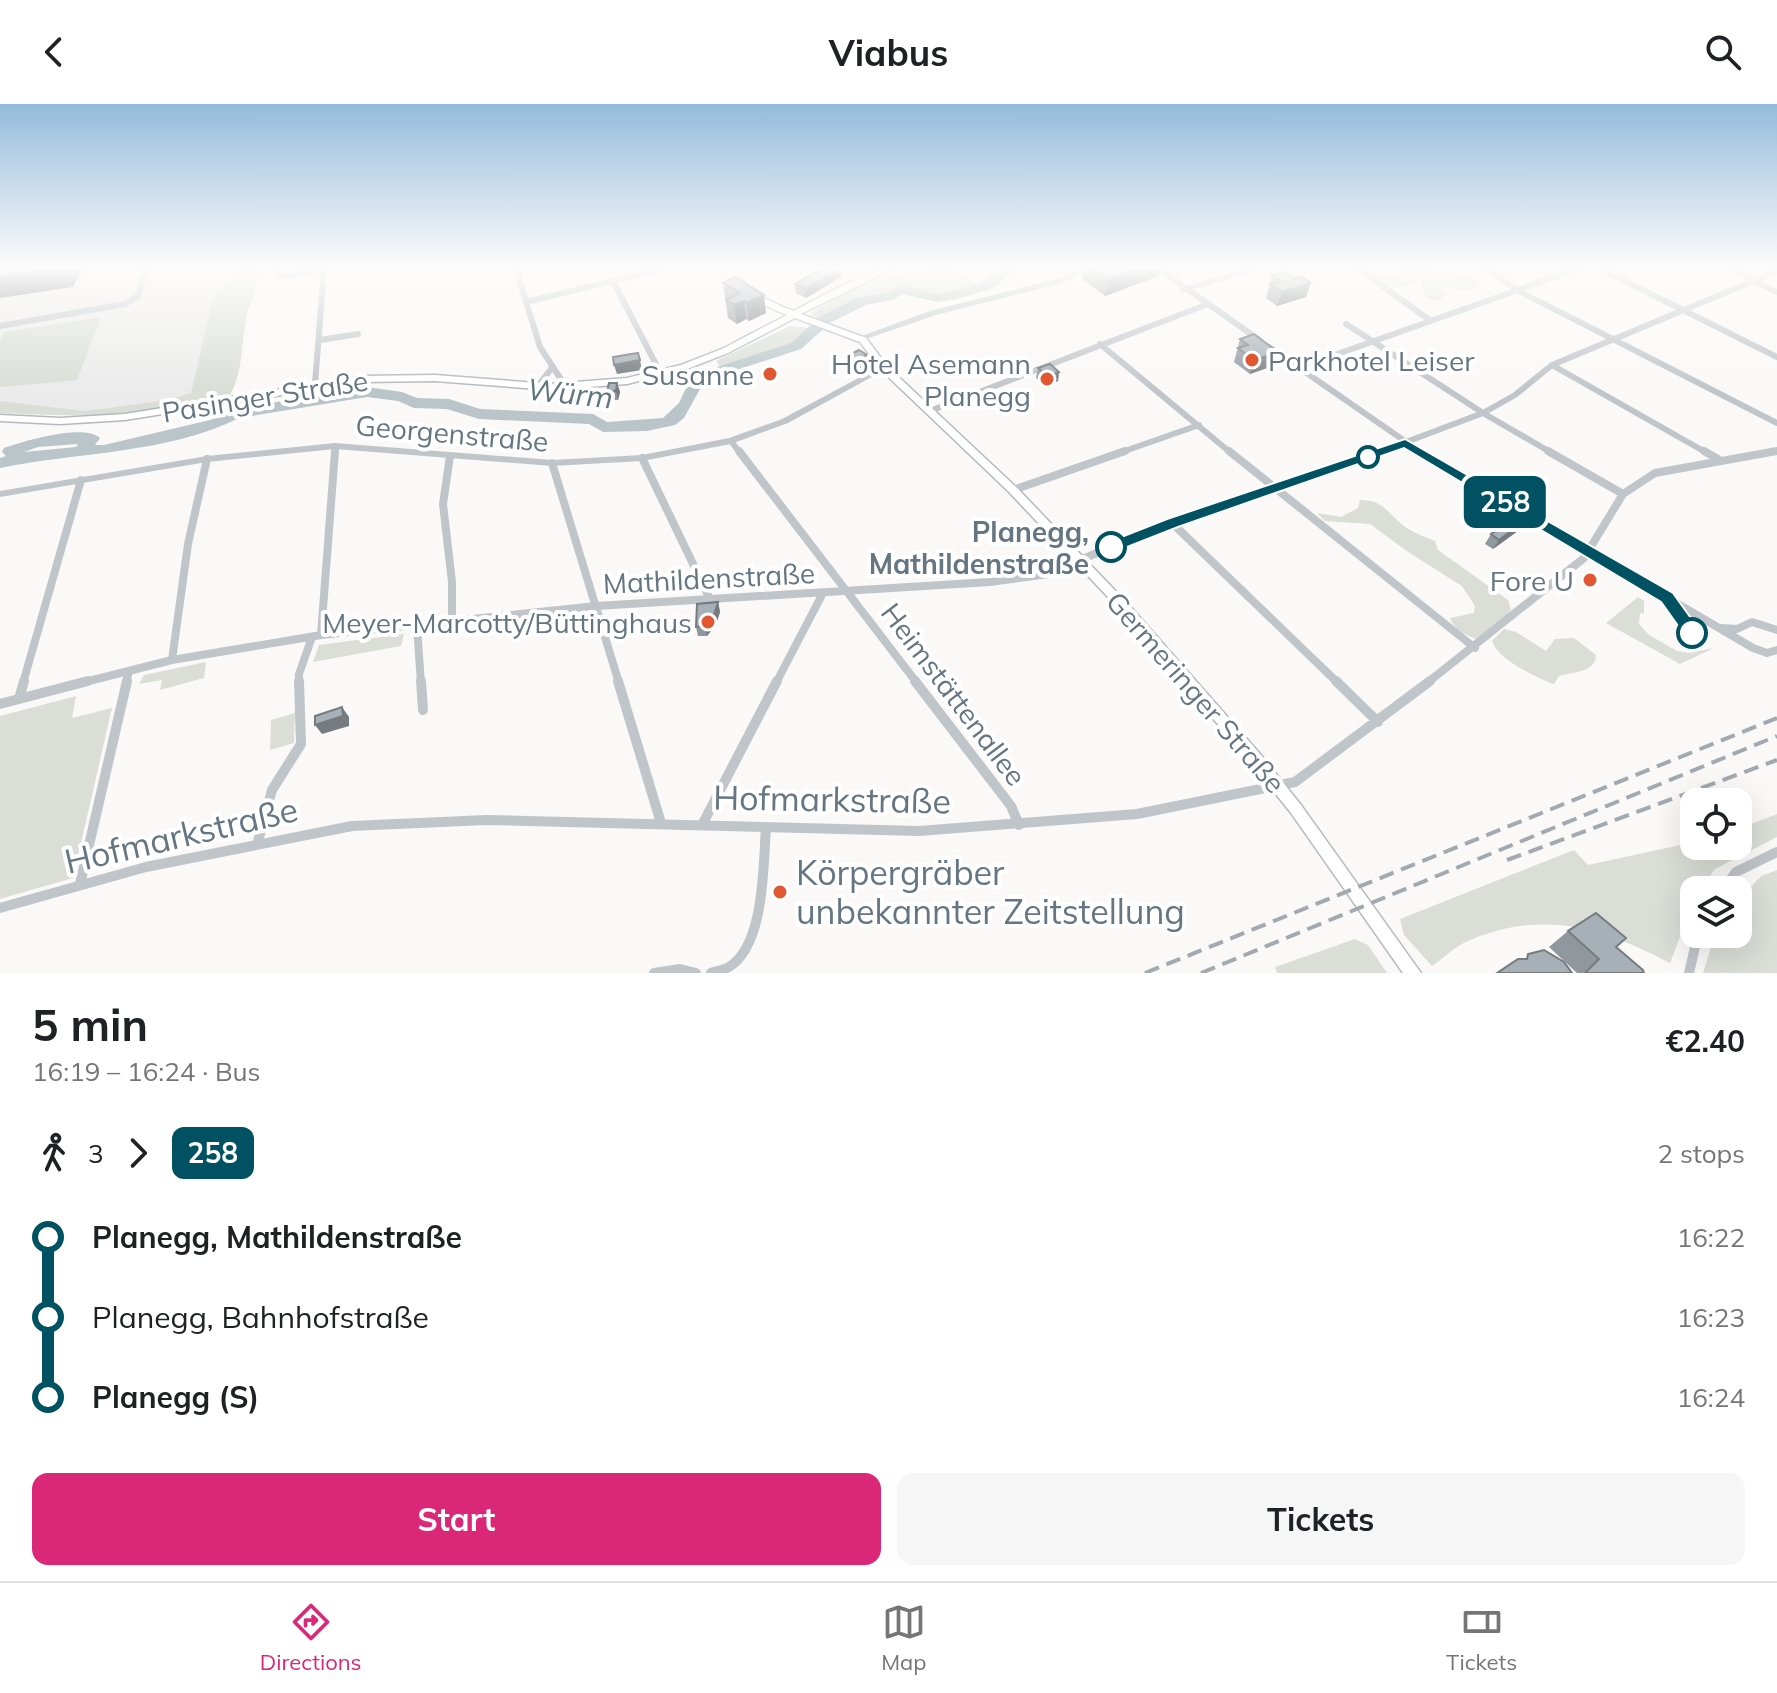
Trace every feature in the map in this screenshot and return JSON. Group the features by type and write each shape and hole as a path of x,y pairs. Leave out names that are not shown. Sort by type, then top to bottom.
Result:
{"main road":[{"path":"769,329 776,318 774,310"},
{"path":"778,310 864,341"},
{"name":"Pasinger Straße","path":"0,418 60,421 133,417 315,384 410,378 537,387 615,383 661,374 725,351 805,310"},
{"name":"Germeringer Straße","path":"864,341 884,368 1013,490 1173,662 1276,783 1413,973"}],"street":[{"path":"0,326 93,310"},
{"path":"315,384 322,310"},
{"path":"529,310 551,369 566,387"},
{"path":"628,310 661,374"},
{"path":"864,341 947,310"},
{"path":"930,411 1193,310"},
{"path":"1216,310 1405,443 1714,626 1772,652"},
{"path":"1415,310 1431,321"},
{"path":"1298,368 1463,310"},
{"path":"1555,310 1777,423"},
{"path":"1680,310 1777,357"},
{"name":"Mathildenstraße","path":"0,704 172,660 316,636 596,606 996,582 1048,574 1172,523 1483,413 1515,395 1552,365 1680,310"},
{"path":"1346,324 1483,413 1623,494"},
{"path":"320,340 358,334"},
{"path":"1100,344 1275,489 1475,648"},
{"path":"1552,365 1718,459"},
{"name":"Georgenstraße","path":"0,494 207,459 335,446 552,463 642,458 731,441 785,421 884,368"},
{"path":"537,387 551,369"},
{"path":"1013,490 1199,425"},
{"name":"Heimstättenallee","path":"731,441 1011,806 1019,825"},
{"path":"257,845 272,790 301,744 299,674 316,636 335,446"},
{"path":"1589,553 1623,494 1655,473 1718,459 1777,451"},
{"path":"450,456 443,519 456,588 452,622"},
{"path":"642,458 709,597"},
{"path":"172,660 188,544 207,459"},
{"path":"552,463 661,823"},
{"path":"19,699 81,480"},
{"path":"1172,523 1378,722"},
{"name":"Hofmarkstraße","path":"0,908 146,867 352,826 486,820 919,831 1137,814 1276,783 1295,782 1475,648 1589,553"},
{"path":"702,825 823,593"},
{"path":"1714,626 1737,629 1752,622 1777,630"},
{"path":"417,627 423,710"},
{"path":"80,884 129,671"},
{"path":"711,973 723,972 741,959 755,933 766,828"},
{"path":"1733,876 1777,852"},
{"path":"1689,973 1695,948"},
{"path":"654,973 680,969 696,973"}],"shaded area":[{"path":"0,310 223,310 200,399 69,413 0,411"},
{"path":"211,310 249,310 238,376 230,395 177,409 148,412 86,415 0,413 0,401 84,411 169,400 191,393"},
{"path":"816,310 840,310 820,320 811,314"},
{"path":"101,317 77,380 0,387 0,340 4,332"},
{"path":"790,326 810,328 789,344 768,354 720,367 716,361"},
{"path":"1360,500 1378,504 1408,528 1435,541 1438,550 1508,600 1511,610 1489,633 1477,639 1461,632 1450,618 1474,613 1475,606 1462,586 1370,524 1325,521 1317,513 1341,517 1358,508"},
{"path":"1638,597 1644,601 1644,614 1640,613 1639,624 1649,635 1677,651 1689,653 1714,648 1680,664 1606,623"},
{"path":"1504,629 1516,632 1546,651 1555,639 1574,638 1596,655 1595,661 1588,668 1559,676 1554,684 1550,683 1501,655 1492,641"},
{"path":"404,634 401,646 313,662 319,645"},
{"path":"206,662 204,678 160,690 162,680 139,684 144,675"},
{"path":"76,696 72,718 112,708 73,878 0,899 0,716"},
{"path":"295,713 294,743 270,750 271,720"},
{"path":"1777,814 1777,837 1752,850 1752,824"},
{"path":"1680,845 1680,860 1732,860 1715,869 1710,876 1680,876 1680,937 1670,963 1596,932 1547,924 1495,931 1468,941 1432,966 1404,935 1400,919 1574,850 1588,865"},
{"path":"1777,870 1777,973 1703,973 1711,948 1752,948 1752,886 1761,876"},
{"path":"1355,939 1368,945 1387,973 1277,973 1275,967"}],"building":[{"path":"1254,334 1278,352 1254,360 1238,348 1248,345 1240,339"},
{"path":"859,350 867,355 855,361 847,356"},
{"path":"638,353 640,360 614,365 613,357"},
{"path":"1050,364 1059,372 1047,376 1038,368"},
{"path":"609,383 617,383 616,391 607,391"},
{"path":"1520,513 1528,518 1499,540 1491,534"},
{"path":"718,602 714,615 705,626 696,627 697,604"},
{"path":"342,707 343,716 315,725 315,716"},
{"path":"1596,913 1626,938 1616,947 1644,973 1585,973 1599,959 1568,931"},
{"path":"1544,950 1564,962 1572,973 1497,973 1518,959 1527,959 1528,954"}],"waterway":[{"name":"Würm","path":"0,463 37,455 104,450 215,424 235,414 367,392 402,397 414,403 449,404 479,414 593,419 603,427 658,425 678,415 693,387 722,370 796,346 826,319 845,310"},
{"name":"Würm","path":"10,452 36,442 92,438 81,451"}],"railway":[{"path":"1145,973 1777,718"},
{"path":"1201,973 1777,736"},
{"path":"1507,860 1777,760"}],"bus line":[{"name":"258","path":"1111,547 1405,443 1667,598 1692,633"}],"place":[{"name":"Parkhotel Leiser","path":"1252,360"},
{"name":"Susanne","path":"770,374"},
{"name":"Hotel Asemann Planegg","path":"1047,379"},
{"name":"Planegg, Mathildenstraße","path":"1111,547"},
{"name":"Fore U","path":"1590,580"},
{"name":"Meyer-Marcotty/Büttinghaus","path":"708,622"},
{"name":"Körpergräber unbekannter Zeitstellung","path":"780,892"}]}
